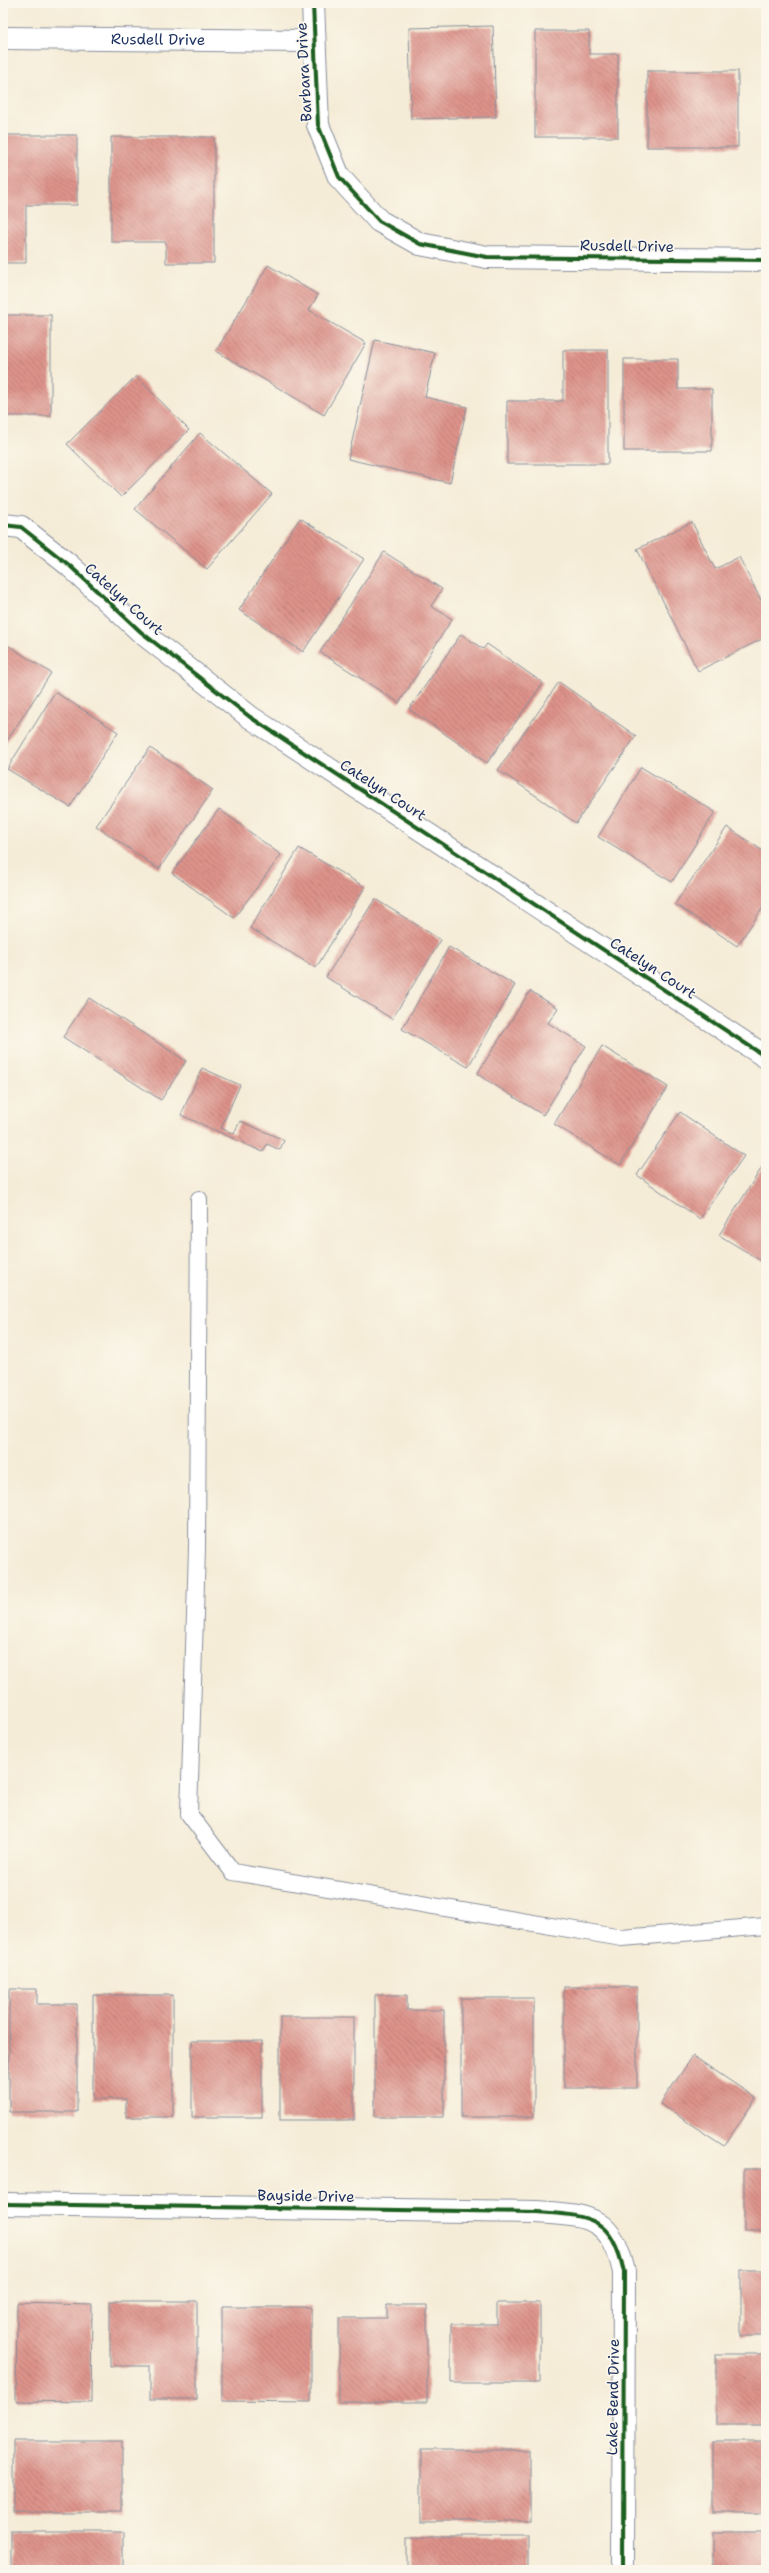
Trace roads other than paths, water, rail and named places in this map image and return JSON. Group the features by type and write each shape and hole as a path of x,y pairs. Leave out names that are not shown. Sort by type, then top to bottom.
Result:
{"street":[{"name":"Barbara Drive","path":"313,3 313,41 318,125 339,177 379,221 420,244 487,257"},
{"name":"Rusdell Drive","path":"3,38 313,41"},
{"name":"Rusdell Drive","path":"487,257 766,260"},
{"name":"Catelyn Court","path":"3,525 21,527 69,565 141,632 250,717 766,1057"},
{"name":"Bayside Drive","path":"3,2204 537,2212 581,2215 605,2228"},
{"name":"Lake Bend Drive","path":"605,2228 619,2248 624,2272 623,2570"}],"lane":[{"path":"199,1199 197,1548 189,1814 233,1872 622,1938 766,1926"}]}
